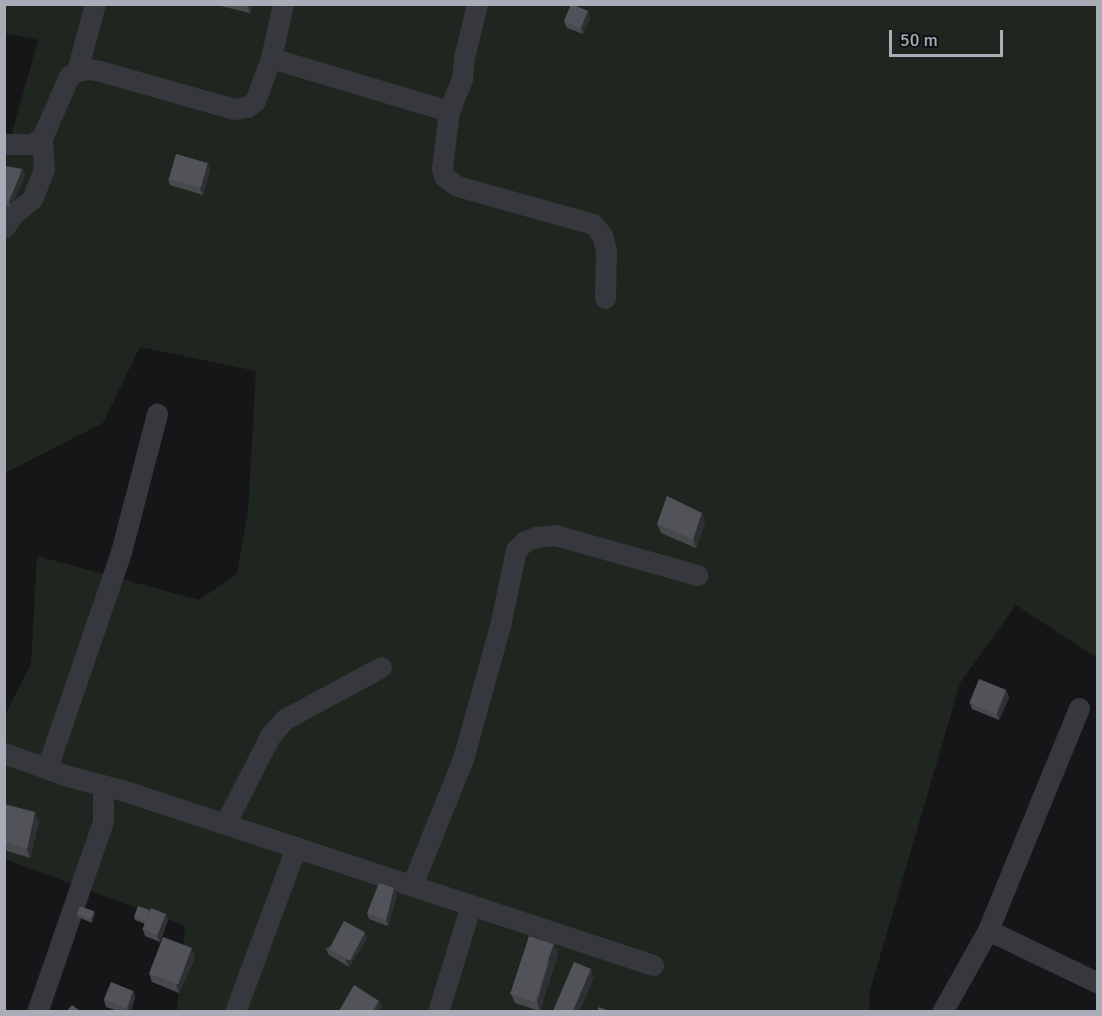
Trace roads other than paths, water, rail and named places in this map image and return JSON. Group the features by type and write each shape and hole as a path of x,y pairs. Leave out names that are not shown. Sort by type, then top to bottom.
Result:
{"street":[{"path":"77,71 95,4"},
{"path":"4,228 13,214 32,199 44,169 42,138 69,76 77,71 89,69 234,109 247,107 255,101 271,58 283,4"},
{"path":"477,4 467,40 462,79 449,111 442,168 444,176 457,186 593,224 602,235 606,250 605,298"},
{"path":"271,58 449,111"},
{"path":"4,144 31,144 42,138"},
{"path":"47,768 121,552 157,414"},
{"path":"412,885 463,759 500,626 516,550 525,541 555,535 697,575"},
{"path":"225,824 270,736 285,719 381,667"},
{"path":"942,1011 988,930 1079,708"},
{"path":"4,753 653,965"},
{"path":"38,1011 103,821 103,786"},
{"path":"236,1011 296,847"},
{"path":"438,1011 471,905"},
{"path":"988,930 1098,983"}]}
